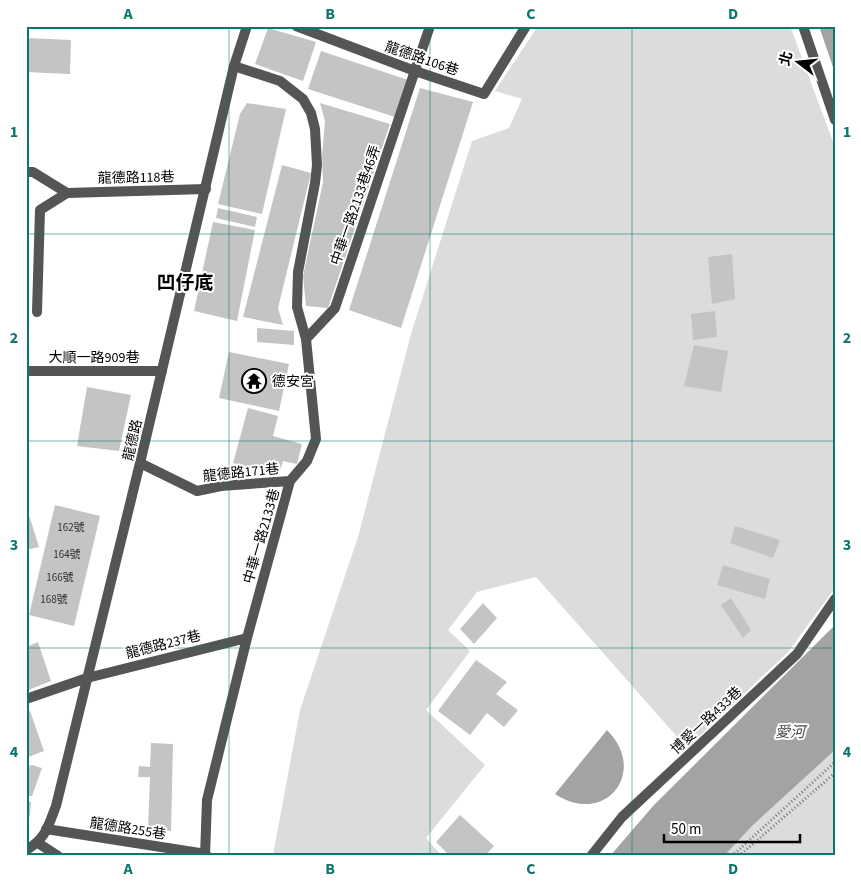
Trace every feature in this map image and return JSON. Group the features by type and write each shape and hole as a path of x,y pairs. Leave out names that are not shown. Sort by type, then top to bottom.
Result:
{"street":[{"name":"龍德路","path":"26,850 38,843 46,830 56,806 206,189 234,66 247,26"},
{"name":"龍德路106巷","path":"296,26 415,71 484,94 526,26"},
{"name":"中華一路2133巷46弄","path":"306,339 334,308 430,26"},
{"path":"803,26 835,120"},
{"name":"中華一路2133巷","path":"206,855 207,800 247,638 290,481 307,461 316,439 306,339 297,307 298,272 317,165 315,129 311,113 303,98 280,81 234,66"},
{"path":"26,172 33,172 67,193 40,210 37,312"},
{"name":"龍德路118巷","path":"67,193 206,189"},
{"name":"大順一路909巷","path":"26,371 162,371"},
{"name":"龍德路171巷","path":"140,462 197,491 221,486 290,481"},
{"name":"博愛一路433巷","path":"591,856 622,817 797,654 835,599"},
{"name":"龍德路237巷","path":"26,699 86,678 247,638"},
{"name":"龍德路255巷","path":"46,830 206,855"},
{"path":"38,843 58,856"}],"path":[{"path":"732,856 835,762"},
{"path":"739,856 835,773"}],"shaded area":[{"path":"538,26 790,26 835,147 835,588 788,652 687,748 536,577 477,592 448,630 470,651 426,710 485,765 426,838 442,856 273,855 300,710 358,537 411,334 472,141 509,128 522,99 495,91"},
{"path":"835,750 835,856 724,856 752,826"}],"water":[{"path":"819,26 835,26 835,73"},
{"name":"愛河","path":"835,625 835,750 752,826 724,856 610,856 654,805"},
{"path":"607,730 619,746 624,762 622,777 616,790 604,799 590,804 573,802 555,794"}],"building":[{"path":"268,28 316,42 303,81 255,64"},
{"path":"26,38 71,40 70,74 26,72"},
{"path":"321,51 408,80 395,117 308,89"},
{"path":"420,88 473,102 401,328 349,310"},
{"path":"247,103 286,109 262,214 218,204 240,114"},
{"path":"320,103 390,124 328,308 306,306 303,276 323,182 322,155 325,121"},
{"path":"282,165 311,173 278,308 283,325 243,317"},
{"path":"218,208 257,217 255,227 216,218"},
{"path":"213,222 255,230 237,321 194,311"},
{"path":"732,254 735,299 712,304 708,257"},
{"path":"715,311 717,337 693,340 691,314"},
{"path":"257,328 294,331 294,345 257,342"},
{"path":"694,345 728,351 721,392 684,386"},
{"name":"德安宮","path":"229,352 289,364 279,411 219,398"},
{"path":"87,387 131,395 119,451 77,446"},
{"path":"248,408 278,416 273,436 302,444 297,464 283,461 279,475 233,463"},
{"path":"55,505 100,516 74,626 29,615"},
{"path":"29,515 39,547 26,550 26,516"},
{"path":"735,526 780,540 773,558 730,543"},
{"path":"723,565 770,579 765,599 717,585"},
{"path":"731,598 751,630 743,638 721,605"},
{"path":"483,603 497,618 474,644 460,629"},
{"path":"38,642 51,681 26,691 26,647"},
{"path":"476,660 507,682 496,694 518,710 504,727 487,713 470,735 438,711"},
{"path":"30,711 44,751 26,758 26,712"},
{"path":"151,743 173,744 171,831 148,830 150,777 138,777 139,766 150,767"},
{"path":"32,765 42,768 32,796 26,796 26,767"},
{"path":"26,801 31,802 30,816 26,822"},
{"path":"460,815 494,846 485,856 450,856 436,842"}],"place":[{"name":"德安宮","path":"254,381"}],"district":[{"name":"凹仔底","path":"185,282"}]}
